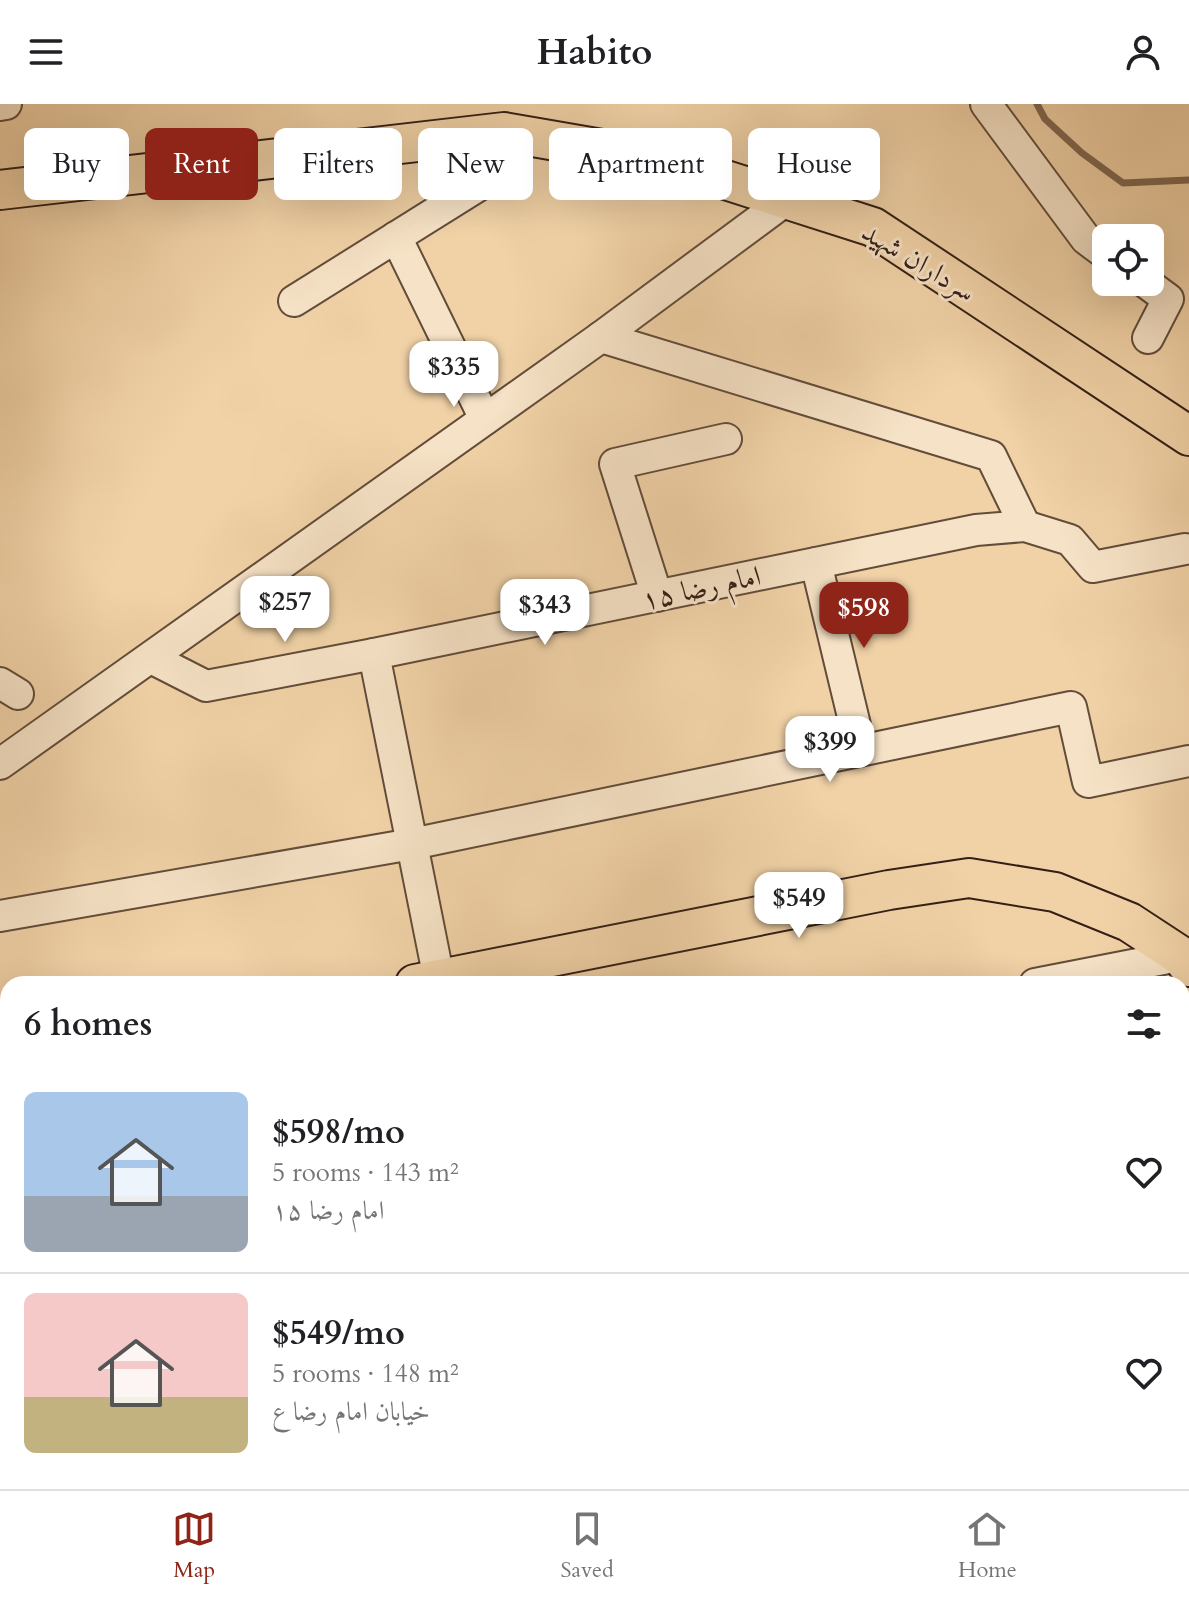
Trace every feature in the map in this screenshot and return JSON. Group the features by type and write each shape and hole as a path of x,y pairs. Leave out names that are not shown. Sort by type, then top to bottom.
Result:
{"main road":[{"name":"سرداران شهید","path":"533,138 660,159 748,188"},
{"name":"سرداران شهید","path":"0,190 418,141"},
{"name":"سرداران شهید","path":"786,200 873,227 1189,436"},
{"path":"491,976 523,973 889,890 969,878 1055,892 1129,922 1186,959"}],"street":[{"path":"0,105 6,104"},
{"path":"986,104 1092,244"},
{"path":"294,301 455,200"},
{"path":"0,764 601,337 786,200"},
{"path":"396,237 485,419"},
{"path":"1148,338 1167,290"},
{"path":"601,337 991,456 1025,526 1070,540 1093,567 1185,549"},
{"path":"657,596 615,464 726,439"},
{"name":"۱۵ امام رضا","path":"151,658 206,686 976,530 1025,526"},
{"path":"816,563 861,750"},
{"path":"374,654 412,844 426,976"},
{"path":"0,916 412,844 1071,707 1088,782 1189,761"},
{"path":"1083,976 1186,959"}],"waterway":[{"path":"1037,104 1045,119 1082,153 1123,183 1189,180"}]}
